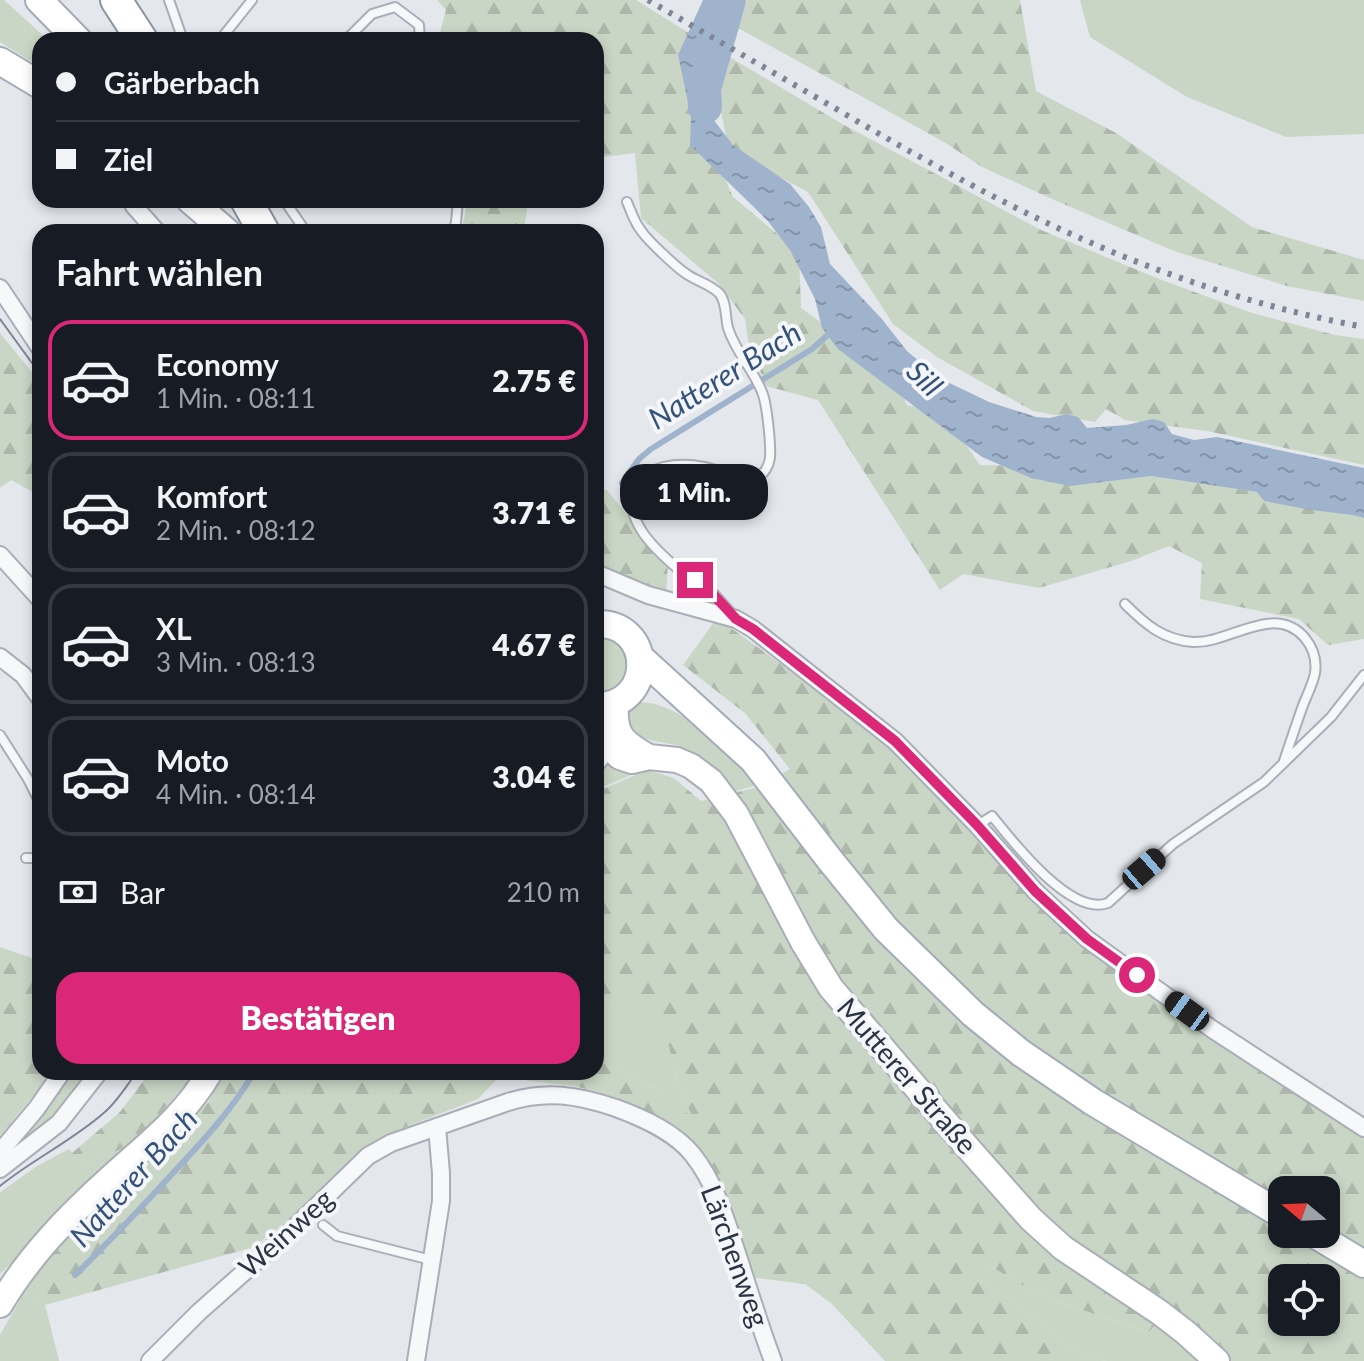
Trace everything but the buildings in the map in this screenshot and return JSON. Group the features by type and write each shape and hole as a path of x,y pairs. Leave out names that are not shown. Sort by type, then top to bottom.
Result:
{"highway":[{"path":"116,0 137,32"}],"main road":[{"path":"39,0 70,32"},
{"path":"0,61 32,80"},
{"path":"199,208 218,224"},
{"path":"236,208 250,224"},
{"path":"604,624 628,635 641,658 641,668 611,704"},
{"path":"641,658 753,760 886,929 973,1014 1021,1053 1093,1102 1268,1207"},
{"path":"611,704 665,697 701,715"},
{"name":"Mutterer Straße","path":"611,704 619,734 628,745 649,757"},
{"name":"Mutterer Straße","path":"604,732 611,704"},
{"name":"Mutterer Straße","path":"604,761 620,757 632,761 649,757 677,760 701,772 721,792 736,814 803,942 831,988 969,1149 1031,1219 1079,1259 1185,1332 1217,1361"},
{"path":"0,1305 38,1249 172,1121 205,1080"},
{"path":"1337,1248 1364,1264"}],"street":[{"path":"136,208 150,224"},
{"path":"0,288 32,336"},
{"path":"0,555 32,590"},
{"path":"604,576 648,595 736,619 753,629 895,741 977,825 1035,891 1087,939 1212,1029 1364,1128"},
{"path":"0,657 23,675 32,687"},
{"path":"0,1152 56,1080"},
{"path":"0,1169 59,1123 93,1080"},
{"name":"Weinweg","path":"150,1361 368,1156 391,1143 526,1096 543,1094 581,1098 630,1113 666,1132 692,1154"},
{"path":"416,1361 442,1187 437,1127"},
{"name":"Lärchenweg","path":"692,1154 719,1202 773,1361"}],"lane":[{"path":"169,0 180,32"},
{"path":"226,32 252,0"},
{"path":"354,32 372,14 395,7 419,25 419,32"},
{"path":"627,202 648,239 688,275 710,285 722,297 728,328 736,347 763,394 770,457 762,475 747,478 701,466 655,469 635,488 631,508 636,522 654,546 711,592 736,619"},
{"path":"1125,604 1162,635 1186,641 1203,642 1268,624 1280,624 1300,633 1313,650 1315,674 1283,765"},
{"path":"977,825 992,816 1018,849 1068,894 1085,903 1101,906 1115,898 1173,844 1264,782 1331,717 1364,675"},
{"path":"0,735 32,787"},
{"path":"26,858 32,858"},
{"path":"323,1225 337,1236 432,1260"}],"green space":[{"path":"0,0 4,0 39,32 32,32 32,62 0,42"},
{"path":"437,0 636,0 689,33 697,114 733,197 799,252 801,308 845,340 880,349 907,405 944,414 980,465 1068,467 1137,474 1333,503 1364,511 1364,639 1328,645 1299,619 1200,599 1202,563 1169,546 1131,561 1039,588 963,574 940,590 818,400 766,386 748,340 745,319 718,283 641,218 635,153 604,157 604,32 440,32 446,10"},
{"path":"747,0 1020,0 1036,91 1116,133 1252,227 1364,260 1364,301 1287,286 1174,251 982,167 944,142 738,28"},
{"path":"1080,0 1364,0 1364,134 1286,137 1187,97 1090,37"},
{"path":"726,55 844,125 1041,230 1159,279 1252,313 1335,335 1364,339 1364,465 1207,431 1125,420 1106,409 1095,422 1033,411 937,357 893,324 808,192 729,150 712,69"},
{"path":"466,208 527,208 525,224 463,224"},
{"path":"0,333 32,372 32,492 11,480 0,488"},
{"path":"604,489 668,565 666,593 604,566"},
{"path":"717,618 874,731 1087,951 1236,1053 1364,1133 1364,1361 1200,1361 1157,1323 1149,1332 1055,1301 990,1266 981,1281 1078,1353 1106,1361 885,1361 832,1304 805,1284 751,1277 729,1201 698,1146 661,1118 614,1097 575,1086 523,1080 604,1080 604,1063 657,1089 693,1118 679,1088 663,1022 639,1016 630,985 604,1010 604,789 647,770 674,778 701,801 758,787 790,769 745,713 683,665"},
{"path":"604,636 617,637 633,662 620,690 604,693"},
{"path":"639,702 656,704 688,720 757,785 736,791 693,752 635,733 627,726 628,710"},
{"path":"604,758 612,767 638,772 604,787"},
{"path":"0,947 32,959 32,1080 44,1080 0,1136"},
{"path":"630,984 663,1021 679,1088 694,1120 657,1089 604,1063 604,1010"},
{"path":"68,1080 87,1080 65,1112 5,1158"},
{"path":"144,1080 189,1080 135,1143 82,1166 72,1153 120,1112"},
{"path":"218,1080 496,1080 478,1099 403,1128 365,1148 333,1183 254,1247 45,1305 24,1293 53,1250 167,1146 209,1101"},
{"path":"135,1143 0,1274 2,1191 37,1166 69,1149 82,1166"},
{"path":"990,1266 1055,1301 1149,1332 1158,1323 1200,1361 1106,1361 1078,1353 981,1281"},
{"path":"24,1293 45,1305 59,1361 0,1361 0,1335"}],"water":[{"path":"703,0 739,0 713,46 708,87 713,119 733,145 790,184 821,227 830,264 881,318 907,351 937,377 989,402 1036,417 1067,414 1078,417 1087,428 1153,419 1164,422 1172,434 1194,440 1217,437 1364,468 1364,518 1264,501 1257,492 1151,476 1070,486 1031,478 982,457 838,349 822,328 815,299 790,250 767,220 690,145 691,116 678,55"}],"waterway":[{"name":"Sill","path":"705,107 704,89 729,0"},
{"name":"Natterer Bach","path":"622,483 639,459 651,449 812,349 831,332"},
{"name":"Natterer Bach","path":"75,1275 206,1137 249,1080"}],"tram line":[{"path":"0,319 32,363"},
{"path":"0,1186 94,1121 131,1080"}],"railway":[{"path":"648,0 933,164 1063,230 1161,271 1228,294 1364,327"}],"route":[{"path":"695,580 736,619 753,629 895,741 977,825 1035,891 1087,939 1137,975"}]}
